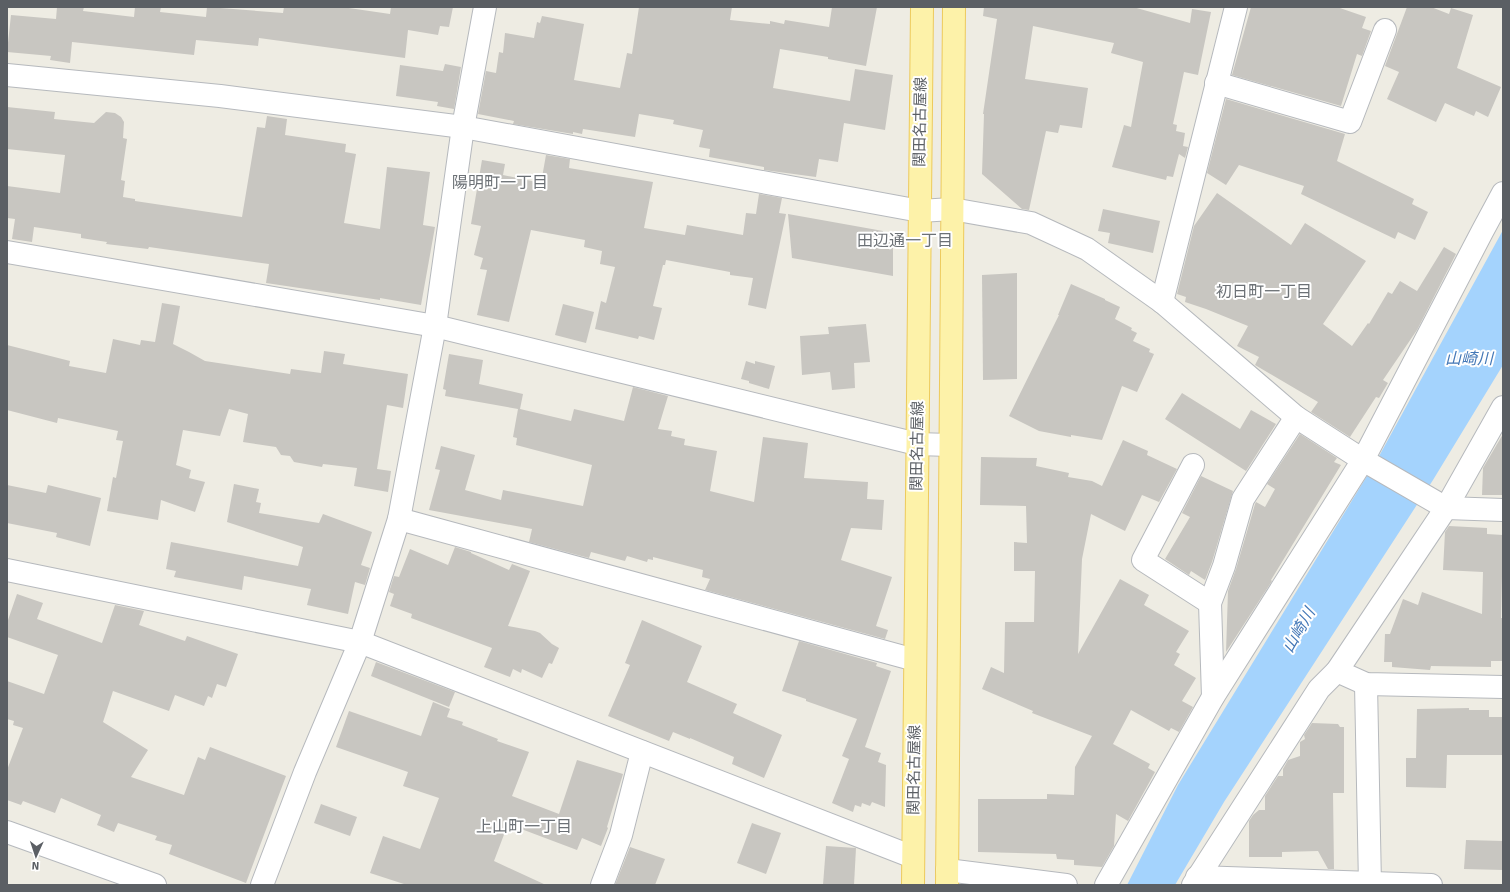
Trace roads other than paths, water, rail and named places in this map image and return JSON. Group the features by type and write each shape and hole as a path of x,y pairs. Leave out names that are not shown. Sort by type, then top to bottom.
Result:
{"main road":[{"name":"関田名古屋線","path":"913,885 922,7"},
{"path":"947,877 954,7"}],"street":[{"path":"262,885 305,772 360,642 399,519 435,326 463,127 485,7"},
{"path":"1162,302 1236,7"},
{"path":"1216,83 1350,122 1385,30"},
{"path":"7,75 220,96 463,127 920,211 952,209 1031,223 1087,249 1162,302 1296,417 1366,462 1437,503 1503,510"},
{"path":"1106,885 1213,697 1366,462 1503,193"},
{"path":"7,252 435,326 917,444 950,445"},
{"path":"1195,881 1319,689 1337,670 1437,503 1503,407"},
{"path":"1213,697 1210,603 1224,566 1243,499 1296,417"},
{"path":"1193,465 1143,560 1210,603"},
{"path":"399,519 915,660"},
{"path":"7,570 360,642 913,857"},
{"path":"1337,670 1366,684 1503,687"},
{"path":"1366,684 1370,884"},
{"path":"602,885 620,835 642,752"},
{"path":"7,832 155,885"},
{"path":"947,877 1066,885"},
{"path":"1195,881 1431,885"}],"water":[{"name":"山崎川","path":"1503,230 1503,365 1433,480 1224,802 1175,885 1127,885 1178,785 1378,458"}],"district":[{"name":"陽明町一丁目","path":"500,182"},
{"name":"田辺通一丁目","path":"905,240"},
{"name":"初日町一丁目","path":"1264,291"},
{"name":"上山町一丁目","path":"524,826"}]}
